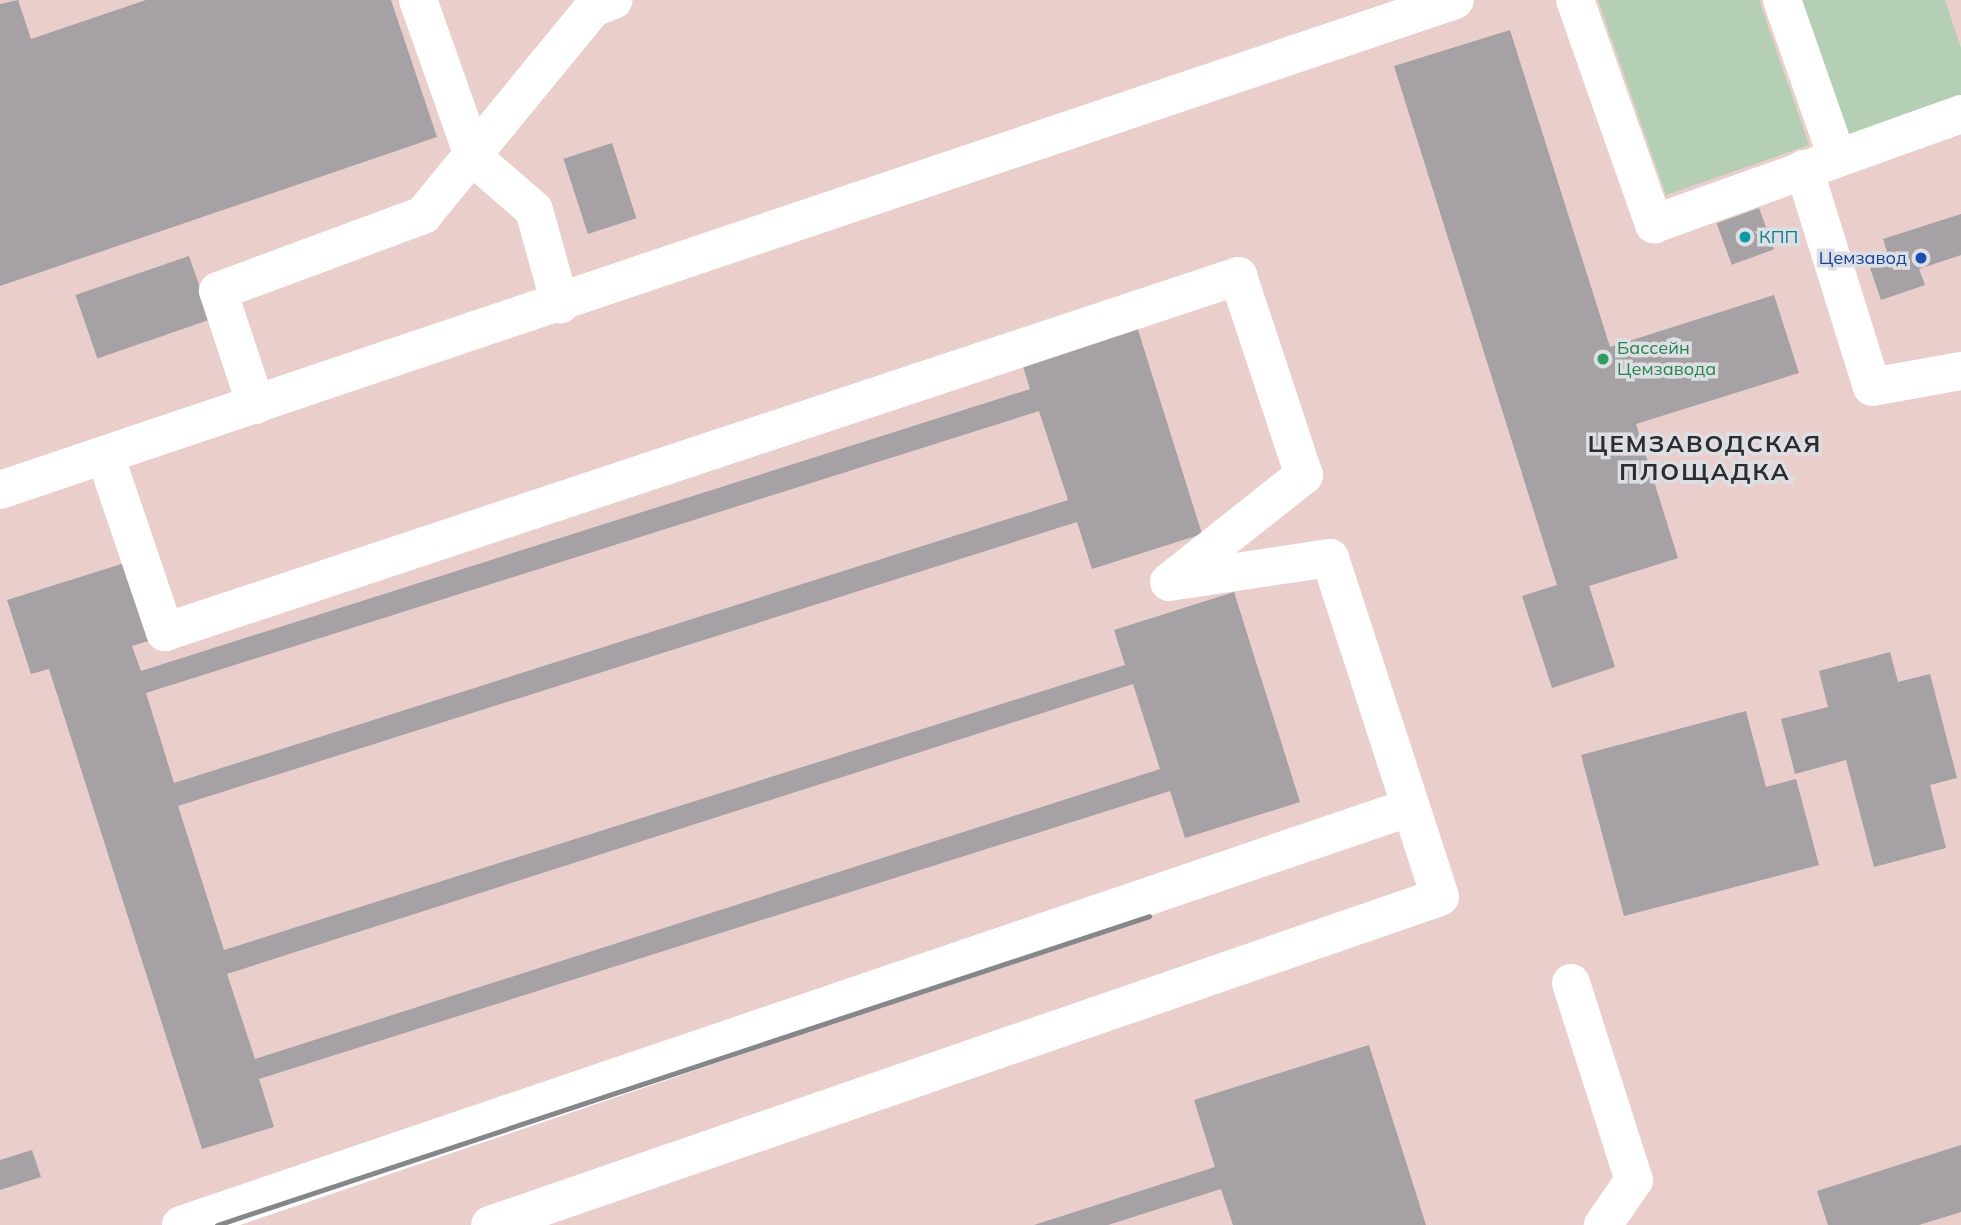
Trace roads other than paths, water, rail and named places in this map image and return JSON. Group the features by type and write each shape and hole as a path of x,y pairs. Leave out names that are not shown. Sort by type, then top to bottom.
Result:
{"lane":[{"path":"418,0 474,158 534,210 560,304"},
{"path":"0,491 1455,0"},
{"path":"1575,0 1654,224 1961,114"},
{"path":"1782,0 1872,387 1961,371"},
{"path":"256,405 218,290 424,215 474,158 597,3"},
{"path":"106,455 165,632 1238,276 1304,475 1169,582 1330,558 1440,897 490,1225"},
{"path":"181,1225 1411,807"},
{"path":"1571,983 1634,1180 1603,1225"}],"railway":[{"path":"217,1225 1149,916"}],"place":[{"name":"КПП","path":"1745,237"},
{"name":"Цемзавод","path":"1921,258"},
{"name":"Бассейн Цемзавода","path":"1603,359"}],"district":[{"name":"ЦЕМЗАВОДСКАЯ ПЛОЩАДКА","path":"1705,458"}]}
